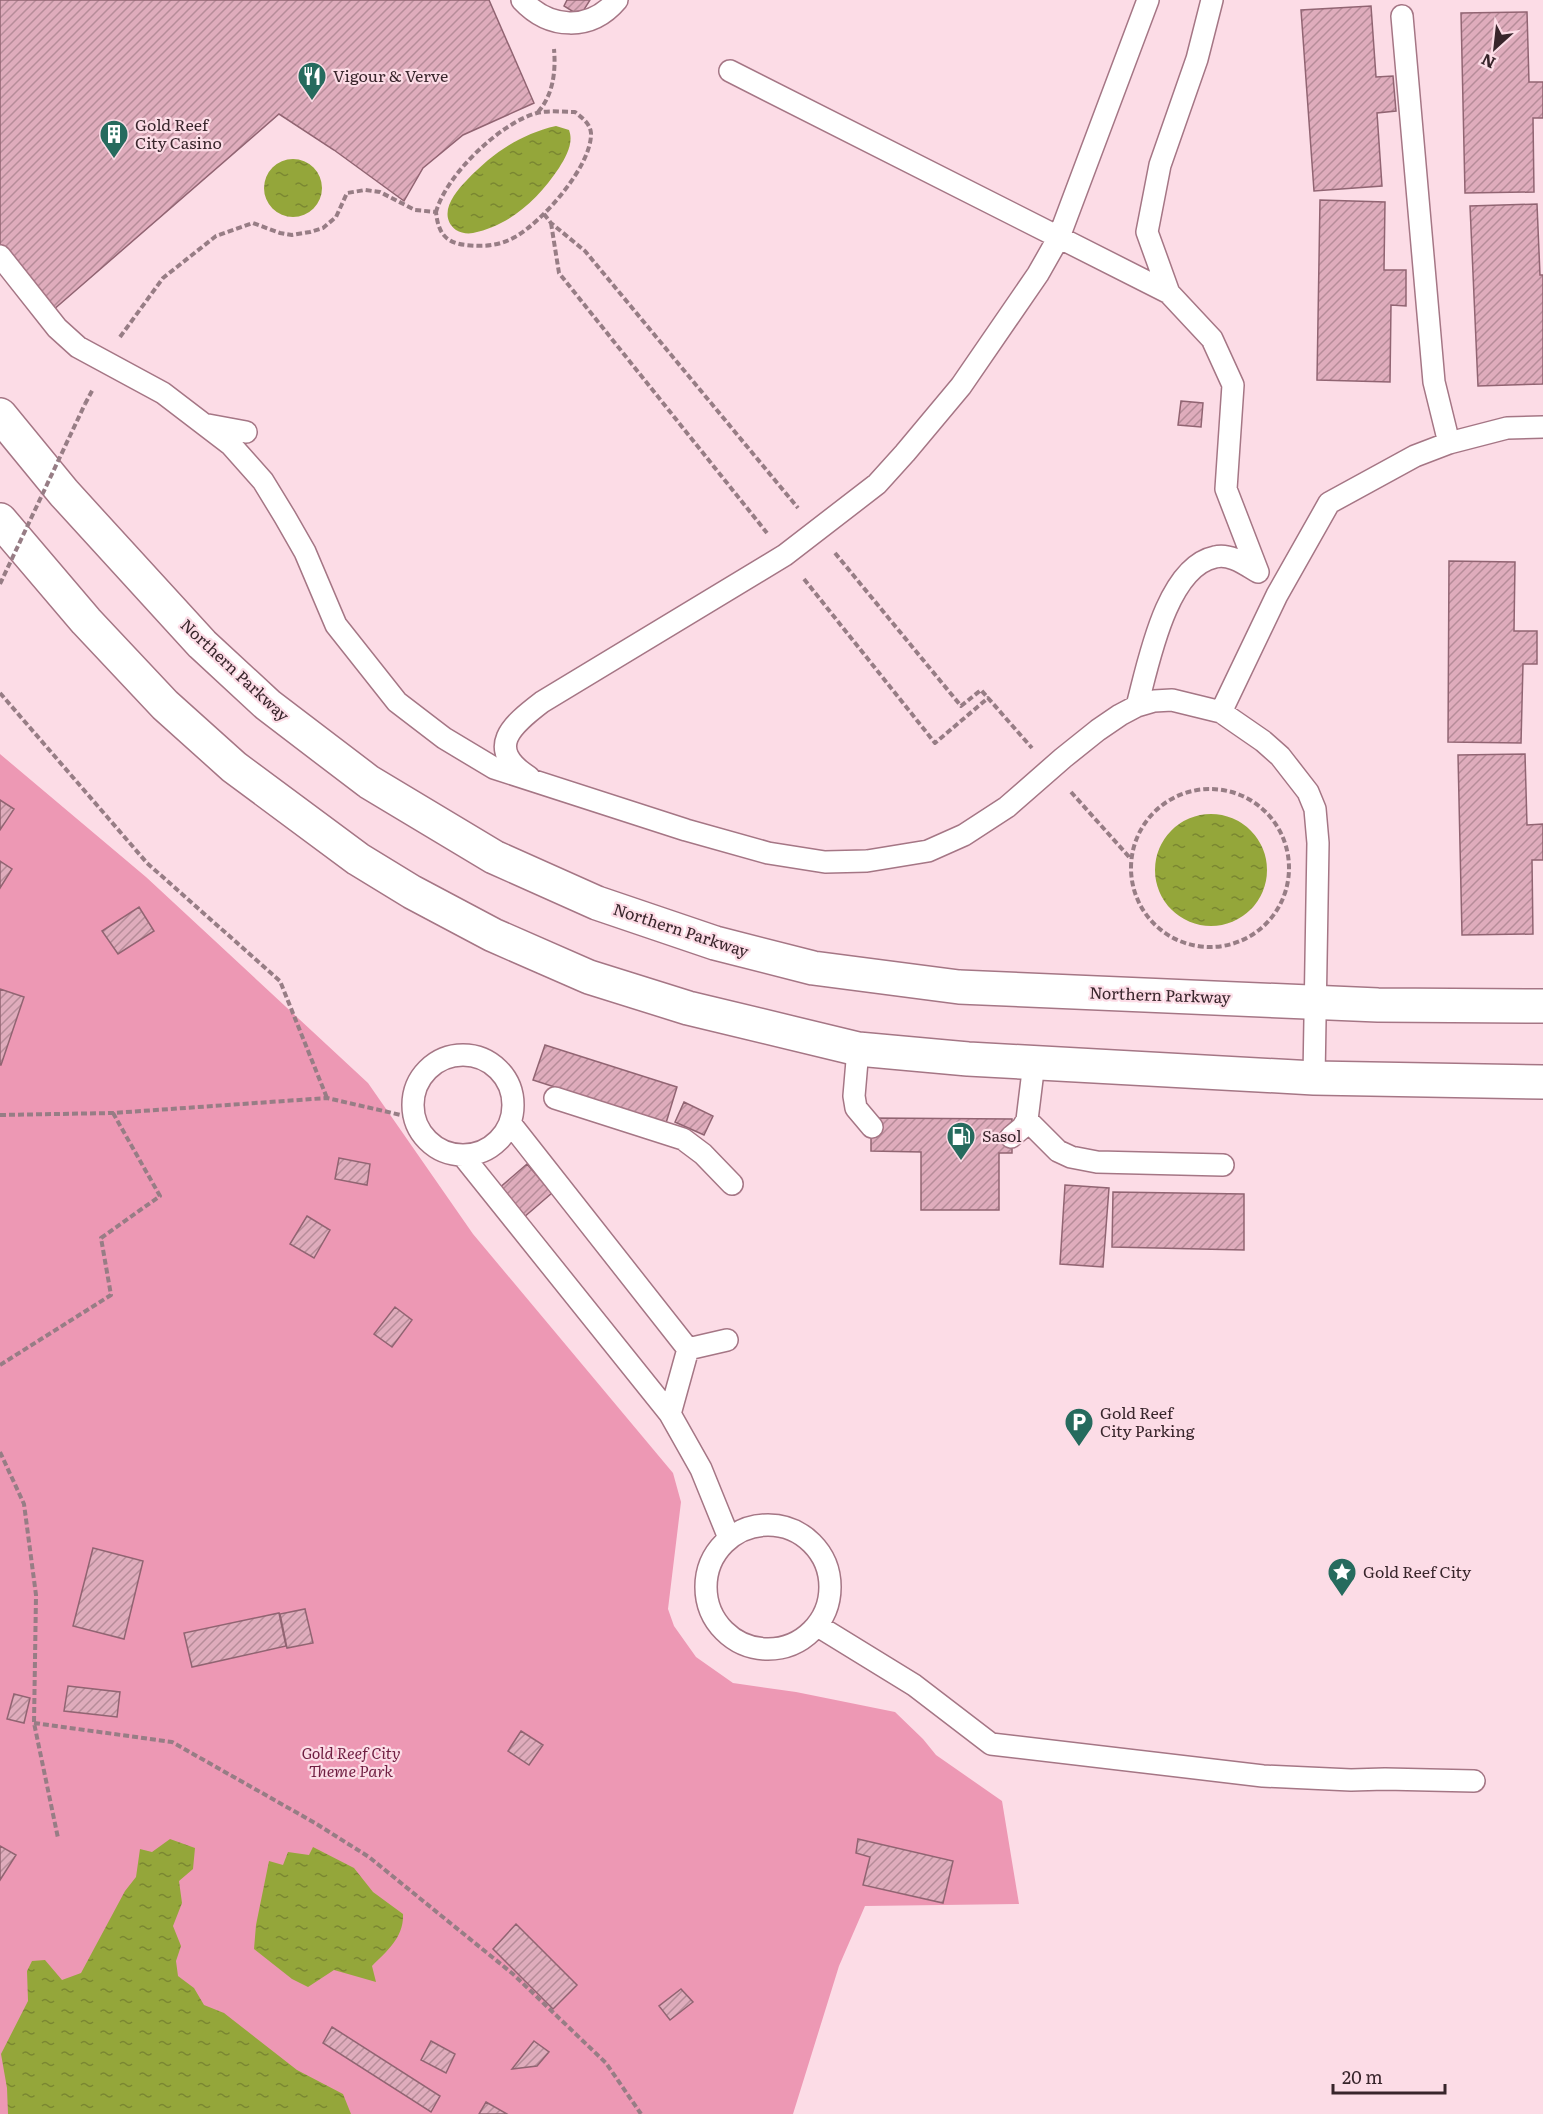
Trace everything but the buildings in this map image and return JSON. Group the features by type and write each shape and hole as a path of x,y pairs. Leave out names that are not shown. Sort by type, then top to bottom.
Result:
{"main road":[{"name":"Northern Parkway","path":"0,415 64,493 187,627 268,705 369,782 494,856 597,903 715,943 813,968 958,987 1378,1005 1543,1006"},
{"path":"0,520 86,621 165,705 234,767 358,859 412,892 493,935 589,977 688,1008 858,1049 1034,1063 1314,1078 1543,1082"}],"lane":[{"path":"522,0 533,12 550,20 571,24 591,20 609,9 616,0"},
{"path":"537,783 523,773 508,756 507,735 515,724 542,702 785,555 877,484 935,418 987,350 1038,274 1059,237 1148,0"},
{"path":"1169,293 1147,232 1160,165 1197,59 1212,0"},
{"path":"1402,16 1434,382 1449,443"},
{"path":"730,70 1169,293 1212,339 1233,385 1226,489 1258,572 1238,560 1216,556 1196,566 1179,585 1167,605 1137,706"},
{"path":"0,256 57,328 78,347 163,393 231,446 263,481 305,552 336,625 398,702 444,738 494,768 686,830 768,853 825,862 867,861 927,851 964,835 1007,807 1062,758 1098,730 1137,706 1154,701 1172,700 1221,712 1254,734 1280,756 1308,792 1315,809 1318,843 1314,1078"},
{"path":"203,424 246,432"},
{"path":"1221,712 1277,595 1329,503 1415,456 1449,443 1507,428 1543,427"},
{"path":"858,1049 854,1096 856,1108 872,1127"},
{"path":"454,1056 470,1056 486,1061 500,1071 509,1085 513,1101 510,1123 505,1133 494,1145 479,1153 463,1156 447,1153 432,1145 421,1133 414,1118 413,1102 416,1085 425,1072 438,1062 454,1056"},
{"path":"1011,1137 1022,1128 1027,1120 1034,1063"},
{"path":"555,1098 683,1139 703,1154 732,1184"},
{"path":"1027,1120 1058,1151 1071,1157 1097,1162 1223,1165"},
{"path":"510,1123 688,1349"},
{"path":"463,1156 670,1414 701,1469 729,1538"},
{"path":"688,1349 727,1340"},
{"path":"670,1414 688,1349"},
{"path":"766,1525 785,1527 804,1536 818,1549 827,1567 831,1586 828,1606 818,1626 803,1639 784,1648 763,1649 742,1644 724,1632 712,1615 705,1594 707,1574 715,1553 729,1538 747,1528 766,1525"},
{"path":"818,1626 914,1685 991,1744 1255,1775 1351,1780 1474,1781"}],"path":[{"path":"538,113 548,102 555,62 550,20"},
{"path":"575,112 587,121 591,133 572,184 544,214 514,238 495,245 480,247 459,244 444,237 437,225 436,212 445,190 469,159 505,128 538,113 575,112"},
{"path":"0,584 107,361 120,337 163,278 216,236 253,223 292,235 323,228 336,217 347,193 365,190 380,192 415,210 436,212"},
{"path":"544,214 551,224 585,251 961,706 981,690 988,698"},
{"path":"551,224 560,273 935,743"},
{"path":"0,693 147,863 280,981 327,1098"},
{"path":"1195,790 1219,790 1244,797 1265,812 1280,832 1288,856 1288,881 1280,906 1263,928 1240,942 1213,948 1186,944 1162,932 1143,912 1132,887 1131,860 1137,836 1151,814 1171,799 1195,790"},
{"path":"0,1115 113,1113 327,1098 414,1118"},
{"path":"0,1365 111,1295 100,1238 160,1196 113,1113"},
{"path":"0,1452 24,1504 36,1595 34,1723 58,1838"},
{"path":"34,1723 172,1742 315,1823 369,1857 522,1982 606,2063 641,2114"}],"green space":[{"name":"Gold Reef City Theme Park","path":"0,754 146,877 368,1083 473,1234 673,1473 681,1502 668,1609 674,1626 696,1657 733,1683 796,1692 895,1712 936,1755 1002,1801 1019,1904 865,1906 839,1966 793,2114 0,2114"}],"water":[{"path":"556,126 569,130 571,140 568,150 559,168 533,200 500,224 487,229 462,233 450,224 448,211 457,191 486,162 507,146 530,134"},
{"path":"287,159 299,159 314,167 322,182 322,194 314,209 299,217 287,217 272,209 264,194 264,182 272,167"},
{"path":"1211,814 1232,818 1251,830 1263,849 1267,870 1263,891 1251,910 1232,922 1211,926 1190,922 1171,910 1159,891 1155,870 1159,849 1171,830 1190,818"},
{"path":"170,1839 195,1848 193,1869 179,1881 182,1903 173,1926 181,1946 176,1961 178,1976 194,1988 204,2005 224,2013 297,2070 343,2094 351,2114 8,2114 7,2088 1,2054 28,2001 27,1971 32,1961 45,1960 62,1980 81,1973 125,1891 136,1877 140,1849 152,1852"},
{"path":"313,1847 354,1868 373,1892 403,1914 398,1936 372,1966 376,1982 334,1970 308,1987 292,1979 254,1949 256,1925 269,1861 283,1865 288,1852 309,1855"}],"place":[{"name":"Vigour & Verve","path":"312,102"},
{"name":"Gold Reef City Casino","path":"114,160"},
{"name":"Sasol","path":"961,1162"},
{"name":"Gold Reef City Parking","path":"1079,1448"},
{"name":"Gold Reef City","path":"1342,1598"}]}
